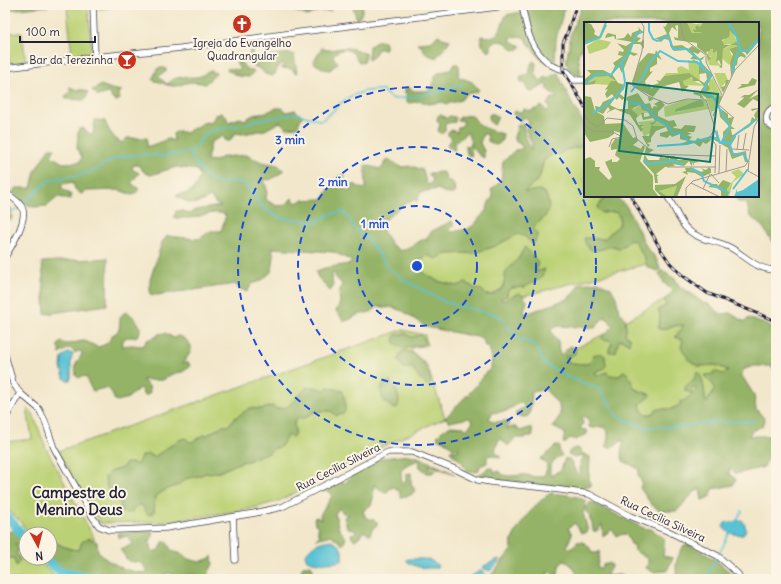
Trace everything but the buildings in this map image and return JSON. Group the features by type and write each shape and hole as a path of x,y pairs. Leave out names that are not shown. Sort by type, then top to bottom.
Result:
{"street":[{"path":"93,5 95,57"},
{"path":"5,68 181,48 513,5"},
{"path":"522,5 528,34 538,52 553,66 568,72 574,80 584,80"},
{"path":"776,107 772,108 768,112 766,118 767,123 776,130"},
{"path":"5,192 18,202 23,210 23,222 5,257"},
{"path":"668,197 672,202 676,214 687,230 705,240 729,246 749,261 776,270"},
{"path":"5,355 13,383 20,393 5,419"},
{"name":"Rua Cecília Silveira","path":"20,393 39,409 45,421 54,448 92,516 99,526 109,530 166,528 282,507 388,452 412,452 478,480 589,494 630,516 670,532 718,556 738,574 740,579"},
{"path":"233,517 235,560"}],"green space":[{"path":"5,5 49,5 5,10"},
{"path":"88,5 92,53 72,56 67,7"},
{"path":"97,5 128,5 100,9"},
{"path":"289,5 331,5 329,6 331,11 318,11 307,16 292,10"},
{"path":"354,5 365,5 363,6 361,15 357,20 353,7"},
{"path":"542,5 565,5 556,39 555,60 547,62 541,60 524,37 510,38 511,41 521,46 519,49 513,50 506,43 498,41 491,44 491,50 489,52 482,45 482,36 488,37 496,35 501,28 506,15 529,10"},
{"path":"582,5 776,5 776,106 765,118 775,132 776,243 772,242 763,227 750,216 747,204 745,202 738,202 735,197 759,197 759,22 584,22 584,45 578,54 581,74 578,76 572,73 566,63 571,33"},
{"path":"6,32 22,33 26,62 10,64"},
{"path":"439,35 442,38 450,40 436,58 426,54 422,47 417,43 431,42"},
{"path":"376,41 384,41 385,49 378,49 373,57 368,60 369,46 374,44"},
{"path":"251,47 253,50 251,58 259,62 268,57 278,55 294,55 297,73 291,69 281,68 284,65 282,64 279,65 275,74 272,76 265,74 262,70 248,63"},
{"path":"322,48 329,50 347,48 366,54 364,62 359,62 352,52 344,49 339,51 334,54 333,57 338,63 330,70 324,69 314,63"},
{"path":"237,61 241,62 246,69 254,72 249,77 238,76 227,70 228,68 237,70 240,69 237,65"},
{"path":"533,61 536,63 535,73 540,81 546,77 548,79 552,75 558,73 573,106 584,125 584,145 580,147 565,150 560,154 553,154 544,160 539,179 524,192 540,190 546,194 548,201 549,207 545,217 533,227 537,235 535,242 532,243 524,236 518,234 493,247 473,253 445,254 436,259 427,255 416,263 416,266 437,281 457,286 466,283 476,289 482,290 486,295 492,295 503,288 506,271 518,259 525,247 538,262 535,272 545,269 541,278 525,287 511,288 508,290 507,296 501,298 502,301 520,293 527,301 524,311 526,314 567,299 574,293 579,284 599,282 611,288 616,297 619,311 625,318 625,334 630,338 629,344 623,340 619,340 616,352 609,352 612,343 610,340 604,340 601,338 613,326 607,318 603,318 595,328 560,326 551,330 558,342 561,355 570,346 576,348 575,354 565,357 570,363 586,364 589,363 595,354 602,354 605,356 606,366 603,369 596,371 595,374 597,376 607,372 609,375 619,376 623,371 628,374 635,389 651,395 640,404 641,410 646,414 652,414 658,409 671,409 680,405 680,402 695,392 696,388 693,387 691,393 685,391 685,387 695,378 697,372 702,378 706,403 714,388 712,383 704,375 713,374 714,371 723,374 728,370 716,365 698,366 689,360 681,347 683,340 675,337 684,325 672,326 665,329 658,328 660,318 659,309 666,306 665,299 673,291 664,283 659,273 661,270 675,279 680,287 703,303 709,304 721,314 730,313 743,321 747,321 748,318 776,328 776,369 773,369 770,366 753,366 743,370 742,376 754,395 756,409 765,421 762,426 752,431 749,436 776,436 764,467 736,474 731,468 729,474 736,479 733,485 713,489 710,497 702,500 700,489 693,493 677,511 660,511 651,504 640,488 642,482 638,476 639,469 623,461 621,453 624,440 609,448 606,446 608,432 605,428 589,427 589,421 584,416 582,418 583,424 580,429 586,430 588,433 576,440 570,438 566,443 563,443 565,433 553,427 560,415 559,405 545,389 532,392 529,415 526,417 516,416 516,412 525,407 521,402 506,411 492,413 489,419 494,422 508,421 509,424 507,429 516,427 520,431 532,428 533,435 526,438 515,438 508,446 501,439 498,441 495,451 501,458 491,455 487,456 487,463 480,466 478,472 466,471 462,462 451,453 450,450 457,451 459,449 453,448 445,441 438,439 437,436 451,426 464,427 466,430 473,422 468,418 450,422 445,418 475,387 485,373 491,369 492,359 489,347 485,346 483,340 477,337 426,327 403,311 390,307 386,308 379,306 371,312 357,315 344,321 336,311 340,303 339,293 342,284 335,277 336,273 332,274 333,288 330,291 317,276 316,271 349,264 352,261 334,252 272,248 274,257 272,271 261,281 252,284 247,292 238,288 236,284 157,295 150,294 150,280 162,242 167,236 199,239 210,231 221,231 226,215 222,213 213,213 191,218 174,218 176,211 183,211 189,214 195,210 221,206 215,203 211,197 193,204 176,196 192,190 200,176 197,170 176,167 151,175 145,173 138,165 135,165 132,167 133,170 139,173 131,183 139,189 135,194 132,195 119,190 87,191 81,194 75,189 73,182 63,184 61,187 71,195 71,199 58,197 47,206 33,207 22,202 13,193 15,188 31,188 35,171 49,148 55,148 51,156 63,163 80,162 82,157 77,149 79,129 83,128 90,134 93,134 95,120 105,121 112,134 120,142 123,143 127,138 147,138 147,147 168,139 174,141 174,133 179,131 185,133 205,122 211,123 216,114 219,115 221,112 226,116 228,122 240,118 245,120 253,115 266,113 275,108 282,108 287,112 295,110 302,116 297,127 287,128 280,122 265,130 242,134 235,133 230,141 226,141 223,136 211,142 207,160 215,161 223,157 246,155 262,162 278,165 284,171 270,180 264,179 267,190 266,200 277,206 286,205 292,198 296,203 302,200 323,199 330,188 333,179 338,182 340,176 343,175 345,176 343,186 347,191 354,184 363,189 366,188 365,165 380,169 388,159 401,167 411,166 423,170 426,183 428,185 433,181 429,176 429,173 442,172 445,174 446,180 452,182 454,185 455,191 453,194 447,194 438,189 421,192 417,201 413,200 407,202 383,221 383,231 392,245 401,251 424,239 427,241 426,239 432,231 452,221 454,226 450,230 452,232 468,229 474,225 487,209 489,202 493,197 491,190 501,181 503,162 515,150 522,149 522,146 514,140 518,125 524,125 524,132 531,150 532,144 526,130 529,121 525,117 520,121 513,114 514,111 523,112 524,109 531,111 542,106 547,111 550,109 547,104 552,98 558,98 548,90 546,84 532,92 528,90 525,85 527,82 521,82 520,78 529,73"},
{"path":"455,64 458,64 459,67 459,77 472,82 479,90 466,94 461,100 447,104 443,102 428,104 421,101 410,103 407,102 405,89 408,87 414,91 429,90 438,73 450,70"},
{"path":"158,68 166,69 166,72 161,74 159,77 167,84 180,77 196,77 211,71 216,73 205,84 190,82 178,86 170,86 153,80"},
{"path":"101,85 122,91 118,91 120,99 117,101 112,99 108,93 98,96 92,90"},
{"path":"69,88 88,92 87,97 83,100 66,99 65,96 71,91"},
{"path":"440,114 447,119 449,116 455,117 455,122 445,124 445,131 442,134 438,131 440,124 437,120"},
{"path":"490,114 494,114 498,117 494,125 489,121 488,117"},
{"path":"472,115 482,126 489,130 503,134 500,143 495,145 488,141 487,134 483,134 480,143 484,151 484,158 479,155 472,146 472,155 469,156 467,154 465,146 470,145 471,142 467,132 454,143 455,150 451,149 447,144 452,138 448,135 448,132 451,130 457,132 458,127 462,126 464,121 457,120 462,116"},
{"path":"584,145 584,197 605,197 597,208 602,213 616,212 620,218 619,225 604,239 585,238 586,244 599,249 612,246 628,239 635,241 645,259 646,264 523,296 520,294 502,301 501,298 507,291 513,288 525,287 534,272 525,247 518,259 506,271 504,288 492,295 486,295 466,283 457,286 437,281 416,266 416,263 427,255 436,259 445,254 473,253 493,247 518,234 524,236 532,242 537,235 533,227 545,217 523,193 539,179 544,160 553,154 560,154 565,150 580,147"},
{"path":"605,197 617,197 627,207 647,248 656,258 660,269 657,271 647,267 645,259 635,241 629,239 625,245 619,248 612,246 599,250 591,250 586,244 584,238 604,239 619,225 620,218 616,212 602,213 597,208"},
{"path":"5,203 11,208 12,219 9,221 5,220"},
{"path":"108,258 107,305 45,314 42,262"},
{"path":"665,299 666,306 659,309 660,318 658,328 665,329 672,326 684,325 683,340 698,366 716,365 728,370 723,374 704,376 714,385 715,389 706,404 703,383 695,378 685,387 696,388 695,392 681,405 671,409 658,409 652,414 646,414 641,410 640,404 651,395 635,389 628,374 623,371 619,376 597,376 595,374 597,371 603,369 595,354 589,363 586,364 570,363 565,357 575,354 576,348 606,333 601,338 610,340 612,343 609,349 619,340 629,343 630,338 625,334 625,321"},
{"path":"126,312 137,322 140,332 136,337 124,339 121,346 142,346 146,341 156,337 158,334 165,333 174,338 180,336 191,345 191,351 183,363 189,363 190,367 182,372 172,374 163,380 142,380 149,386 150,393 143,395 142,388 138,389 128,398 117,401 114,399 109,389 104,388 93,391 86,377 82,376 79,378 76,376 75,366 82,354 81,351 75,353 70,348 59,354 60,351 58,345 61,342 69,344 84,341 97,347 104,345 118,330 120,326 120,317"},
{"path":"402,330 425,335 427,345 412,348 411,351 427,365 445,418 386,445 279,501 250,509 165,522 100,523 58,451","holes":["406,334 411,337 422,345 415,345 405,349","312,387 325,390 331,411 313,412 307,417 297,419 294,422 295,432 290,434 280,447 274,448 269,453 241,462 219,472 205,473 185,479 179,485 165,490 156,496 154,512 147,514 143,505 139,505 121,512 120,501 109,495 105,478 109,472 122,468 126,463 137,465 148,454 154,457 179,440 192,442 222,426 228,426 235,418 250,408 262,409 272,406 277,409 287,407 306,388"]},
{"path":"406,334 411,337 421,335 425,340 425,343 405,349 395,344 394,336"},
{"path":"405,351 415,355 426,367 431,383 427,385 424,383 414,372 414,368 404,368 398,360 401,352"},
{"path":"390,381 399,397 397,408 394,409 385,402 382,397 382,386"},
{"path":"312,387 325,390 328,387 343,391 345,410 343,414 336,416 331,411 320,411 313,412 307,417 298,419 294,422 294,436 291,437 288,435 281,446 274,448 269,453 241,462 219,472 205,473 185,479 179,485 165,490 156,496 154,512 151,514 147,514 142,505 139,505 133,509 132,512 121,512 120,501 111,498 109,495 105,478 109,472 122,468 126,463 134,463 137,465 141,456 148,454 154,457 179,440 186,438 188,441 192,442 222,426 228,426 235,418 250,408 262,409 272,406 277,409 287,407 306,388"},
{"path":"27,408 33,414 46,448 94,538 94,541 89,538 82,542 79,550 68,548 58,543 58,526 23,526 5,507 5,442 32,439"},
{"path":"556,446 560,447 559,451 562,456 553,462 550,469 550,475 561,470 565,458 570,460 578,474 580,473 580,461 584,458 584,456 575,457 568,455 570,450 578,448 590,457 589,478 591,486 584,487 583,490 482,478 478,475 485,471 488,467 493,468 495,473 498,471 501,474 508,476 542,476 545,473 547,466 540,459"},
{"path":"409,455 418,457 455,474 429,465 429,468 436,470 432,473 427,473 419,466 420,462 418,460 408,464 402,470 401,478 402,484 406,481 406,474 411,473 411,483 415,491 411,495 401,497 399,491 394,487 387,492 382,492 374,484 371,505 363,511 366,518 374,520 378,524 372,529 370,535 364,531 355,540 352,538 351,534 356,533 356,531 347,527 344,517 349,515 343,513 339,508 335,514 339,529 346,538 343,545 331,535 316,539 320,535 318,533 318,526 315,524 314,518 317,517 321,520 320,515 332,496 328,491 321,492 322,489 343,481 344,484 352,473 381,458"},
{"path":"551,493 575,496 586,501 583,513 588,531 581,533 575,523 568,528 572,534 567,546 570,549 577,542 582,542 590,548 592,553 597,553 600,551 597,567 601,568 604,564 608,563 612,565 606,576 619,575 623,576 623,579 579,579 572,566 564,561 559,566 558,575 554,576 552,573 547,572 550,579 488,579 512,549 512,540 523,521 534,507"},
{"path":"591,502 643,528 651,529 664,538 663,556 673,558 667,571 653,572 646,568 648,559 635,551 634,545 631,544 627,535 624,534 616,536 614,531 611,530 603,536 602,525 597,531 593,531 592,523 585,508"},
{"path":"5,531 14,531 18,534 18,545 15,543 18,550 16,553 18,556 18,563 16,566 14,558 5,558"},
{"path":"152,531 153,536 150,540 150,544 152,552 159,549 163,542 166,541 172,551 182,554 188,559 200,562 212,556 213,564 206,578 192,574 178,578 169,573 164,575 162,579 121,579 102,572 88,576 57,571 51,566 58,566 58,544 64,547 79,550 82,542 89,538 97,542 98,551 107,560 124,569 140,573 148,572 142,563 128,561 120,549 132,545 128,536 119,538 117,533"},
{"path":"15,542 18,544 18,566 44,566 53,575 68,579 5,579 5,558 14,558 16,565"},
{"path":"684,545 690,545 716,560 736,579 675,579 677,561"},
{"path":"311,565 313,569 312,579 298,579 303,566"}],"water":[{"path":"68,353 73,354 71,363 71,379 68,381 64,378 61,367 62,357"},
{"path":"742,520 746,530 742,535 729,532 723,527 725,523"},
{"path":"331,540 338,544 341,548 342,561 320,563 307,560 305,555 313,546"},
{"path":"501,559 490,571 482,568 496,560"},
{"path":"406,560 428,560 432,561 438,566 436,568 420,567 409,563"},
{"path":"480,571 486,575 482,579 467,579 470,576"}],"waterway":[{"path":"5,212 11,212 18,209 47,182 53,179 91,172 119,157 144,154 161,156 190,152 195,148 205,134 214,130 246,124 256,120 296,113 322,120 349,97 365,91 382,90 388,96 395,99 423,95 442,91 454,86 464,85"},
{"path":"190,152 193,160 205,175 213,182 236,182 245,184 263,208 279,218 302,220 314,223 330,214 343,212 355,229 367,239 377,251 387,267 406,281 445,302 499,316 518,338 535,345 544,363 567,377 600,389 617,416 644,427 682,427 714,422 755,421"},
{"path":"736,522 742,511"},
{"path":"5,514 18,529"},
{"path":"5,525 8,517"},
{"path":"719,554 730,532"},
{"path":"706,579 717,557"},
{"path":"53,566 61,572 118,579"}],"railway":[{"path":"577,5 563,43 563,70 584,105"},
{"path":"632,197 661,250 670,263 682,275 707,293 776,321"}],"place":[{"name":"Igreja do Evangelho Quadrangular","path":"242,24"},
{"name":"Bar da Terezinha","path":"127,60"}],"district":[{"name":"Campestre do Menino Deus","path":"79,500"}]}
